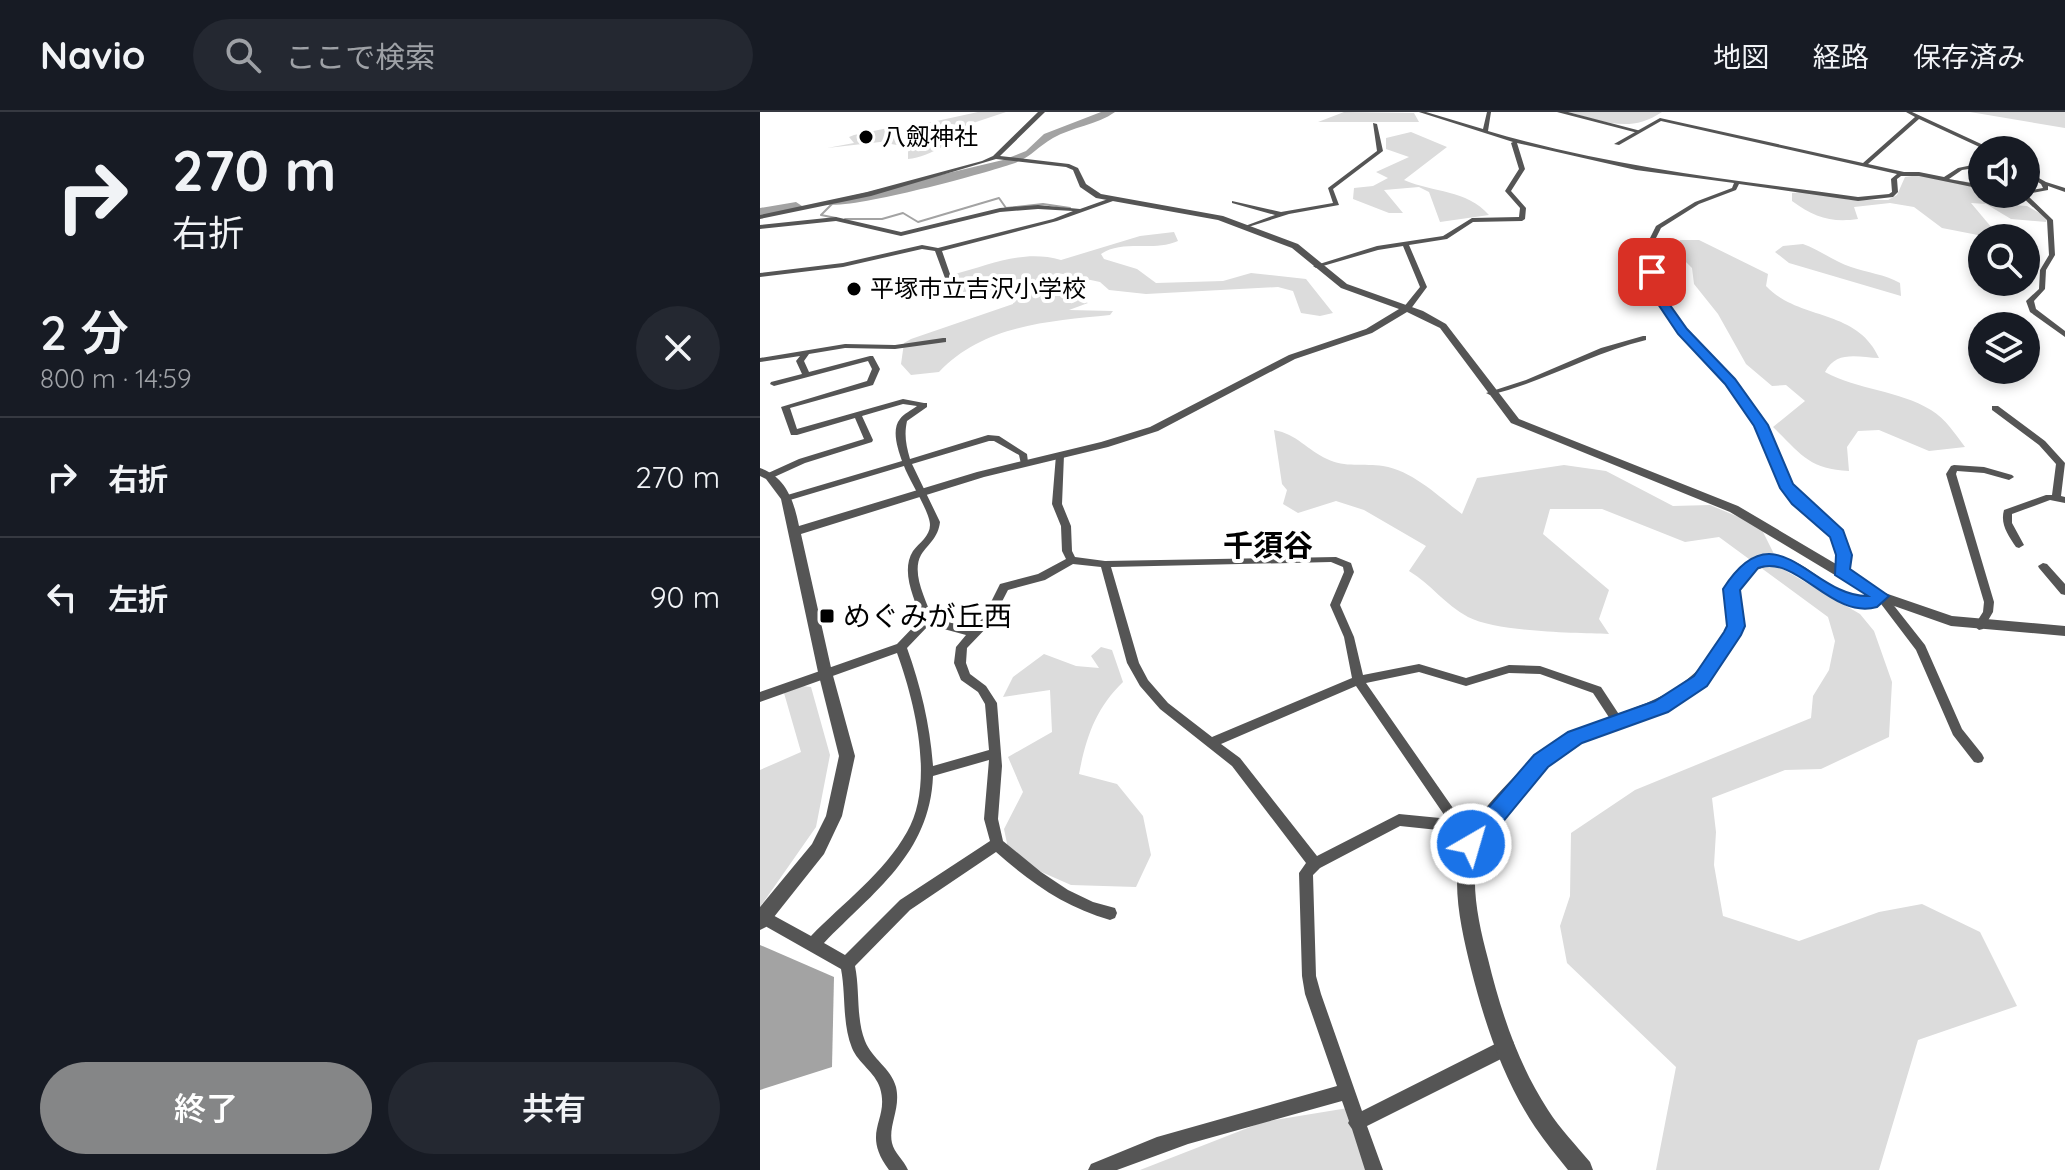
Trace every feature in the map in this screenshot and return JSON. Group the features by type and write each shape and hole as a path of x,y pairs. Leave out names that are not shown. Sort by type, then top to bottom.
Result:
{"street":[{"path":"999,158 1042,112"},
{"path":"1421,112 1517,141 1636,168 1696,174 1736,184 1777,185 1879,200 1891,196 1894,179 1904,174"},
{"path":"1485,131 1489,112"},
{"path":"1560,112 1638,131"},
{"path":"1908,112 1968,140"},
{"path":"1864,165 1918,117"},
{"path":"1617,144 1660,119 1904,174 1968,184"},
{"path":"1247,227 1281,214 1337,204 1330,189 1380,151 1375,124"},
{"path":"1316,266 1377,248 1445,238 1472,220 1522,219 1523,208 1508,191 1522,169 1516,158 1514,143 1517,141"},
{"path":"760,217 868,194 999,158 1076,169 1088,190 1111,200 1209,216 1295,246 1344,286 1407,308 1443,326 1490,393 1515,421 1753,518 1880,596 1914,610 1979,626 2065,631"},
{"path":"1945,179 1968,168"},
{"path":"2040,183 2062,188"},
{"path":"1736,184 1734,189 1697,203 1658,227 1652,240 1655,287 1683,332 1730,382 1745,407 1761,425 1785,485 1797,501 1837,534 1844,555 1841,571"},
{"path":"2040,188 2045,186"},
{"path":"760,275 843,265 922,247 938,250 1111,200"},
{"path":"1234,202 1281,214"},
{"path":"760,227 836,219 901,234 1000,210 1038,207 1082,210"},
{"path":"2037,208 2050,220 2052,255 2043,270 2042,289 2030,301 2033,310 2065,335"},
{"path":"794,532 1024,462 1154,429 1292,357 1369,331 1407,308 1424,287 1406,246"},
{"path":"938,250 955,297"},
{"path":"1490,393 1518,388 1605,349 1643,338"},
{"path":"760,360 845,346 923,345 943,340"},
{"path":"806,375 800,361 808,351"},
{"path":"774,384 870,358 876,369 870,383 785,407 794,433 903,401 924,405 900,426 899,440 906,462 923,492 935,530 915,556 913,576 927,620"},
{"path":"1995,408 2042,443 2061,464 2060,499 2049,497 2007,512 2007,523 2019,545"},
{"path":"858,415 869,440 765,473 787,498 825,672 847,756 834,816 818,849 762,920 847,964 853,986 858,1044 887,1082 891,1106 880,1134 885,1154 899,1170"},
{"path":"787,498 988,438 996,438 1023,454 1024,462"},
{"path":"1060,455 1057,504 1066,526 1067,551 1072,560"},
{"path":"1979,626 1988,612 1989,602 1951,474 1954,468 1984,470 2009,477"},
{"path":"1110,913 1083,907 1057,894 997,844 991,819 994,754 991,703 982,689 965,677 960,663 962,647 987,620 1004,587 1041,577 1072,560 1105,564 1253,559 1339,561 1347,565 1349,572 1335,605 1349,637 1358,680 1471,844"},
{"path":"1582,1170 1541,1119 1488,998 1472,934 1468,864 1471,844 1541,761 1575,737 1662,707 1701,681 1736,626 1732,589 1752,564 1764,560 1785,563 1851,602 1871,603 1880,596"},
{"path":"1105,564 1133,663 1144,683 1164,706 1236,762 1315,864"},
{"path":"2043,566 2065,591"},
{"path":"1880,596 1921,648 1957,732 1978,758"},
{"path":"927,620 973,633"},
{"path":"760,697 901,647 927,620"},
{"path":"813,945 898,855 914,833 926,773 924,725 918,691 901,647"},
{"path":"1213,742 1358,680 1419,668 1466,682 1509,669 1526,668 1590,685 1607,701 1618,722"},
{"path":"926,773 994,754"},
{"path":"1374,1170 1344,1092 1309,976 1306,873 1315,864 1399,820 1440,824 1471,844"},
{"path":"847,964 905,905 997,844"},
{"path":"1356,1123 1507,1047"},
{"path":"1097,1170 1240,1119 1290,1111 1344,1092"}],"shaded area":[{"path":"978,112 1006,112 973,123 976,130 917,158 908,159 908,147 880,142 827,148 854,143 849,137 854,135 888,128 899,132 890,138 930,141 964,126 946,123 914,131 909,127"},
{"path":"1344,112 1414,113 1419,122 1318,122"},
{"path":"1568,112 1662,112 1638,123 1616,124"},
{"path":"1970,112 2065,112 2065,128"},
{"path":"1411,132 1447,147 1404,180 1470,200 1489,215 1440,222 1429,192 1419,187 1384,190 1403,213 1389,213 1353,199 1354,188 1373,186 1388,178 1376,172 1409,157 1386,149 1386,138"},
{"path":"1919,175 1968,182 1968,208 1975,208 1989,224 1968,224 1968,233 1942,228 1914,207 1890,203 1854,207 1858,219 1839,220 1815,215 1792,201 1792,193 1812,191 1850,200 1888,200 1897,195 1905,177"},
{"path":"1993,208 2030,208 2048,218 2046,222 2011,219"},
{"path":"1174,232 1178,241 1159,246 1119,247 1101,254 1104,259 1137,269 1156,283 1223,281 1251,273 1306,279 1333,313 1320,316 1301,313 1293,291 1278,287 1146,294 1109,290 1100,282 1058,273 1041,279 1054,290 1088,303 1069,310 1113,311 1110,315 1041,323 997,335 957,356 939,372 911,375 901,364 904,343 911,339 1013,304 1016,292 1010,289 962,292 955,274 1020,257 1061,260 1140,236"},
{"path":"1680,240 1699,240 1768,274 1766,286 1779,297 1857,331 1879,358 1841,358 1835,360 1825,372 1918,403 1946,422 1965,447 1929,451 1879,430 1858,431 1847,447 1849,471 1824,467 1806,458 1773,427 1805,401 1786,385 1772,386 1746,364 1718,314 1694,284 1692,268 1675,251"},
{"path":"1803,244 1845,265 1900,283 1901,296 1789,263 1775,252 1783,246"},
{"path":"1274,430 1289,435 1334,462 1383,466 1405,473 1462,514 1477,478 1564,465 1606,471 1673,506 1710,505 1760,526 1781,568 1860,614 1874,631 1892,682 1889,737 1821,769 1785,770 1712,798 1716,832 1714,865 1723,916 1799,941 1879,912 1922,904 1980,932 2017,1006 1918,1040 1879,1170 1656,1170 1676,1067 1567,963 1560,926 1570,896 1571,833 1635,790 1811,718 1813,696 1829,670 1835,641 1828,617 1719,537 1685,542 1602,509 1550,509 1543,534 1609,590 1599,619 1609,634 1536,631 1481,622 1460,612 1409,571 1426,546 1364,510 1336,501 1298,513 1283,504 1287,490 1282,484"},
{"path":"1101,647 1112,650 1123,682 1106,702 1094,724 1079,774 1117,784 1143,816 1151,855 1136,887 1071,885 1010,858 1004,829 1023,792 1008,757 1052,732 1050,690 1003,697 1013,677 1044,654 1076,666 1099,668 1091,656"},
{"path":"802,686 811,687 830,755 816,827 760,907 760,770 801,752 784,693"},
{"path":"760,945 834,977 832,1067 760,1090"},
{"path":"1348,1108 1370,1170 1140,1170 1263,1122"}],"waterway":[{"path":"828,203 868,198 1007,162 1030,153 1048,136 1110,112"},
{"path":"845,219 882,219 903,213 918,222 999,198 1006,208 1043,204 1070,208"},
{"path":"833,203 821,215 836,218"},
{"path":"760,212 796,206"}],"place":[{"name":"八劔神社","path":"866,137"},
{"name":"平塚市立吉沢小学校","path":"854,289"},
{"name":"めぐみが丘西","path":"827,616"}],"district":[{"name":"千須谷","path":"1268,546"}],"route":[{"path":"1471,844 1541,761 1575,737 1662,707 1701,681 1736,626 1732,589 1752,564 1764,560 1801,569 1851,602 1871,603 1880,596 1841,571 1844,555 1837,534 1797,501 1785,485 1761,425 1745,407 1730,382 1683,332 1660,298 1652,272"}]}
